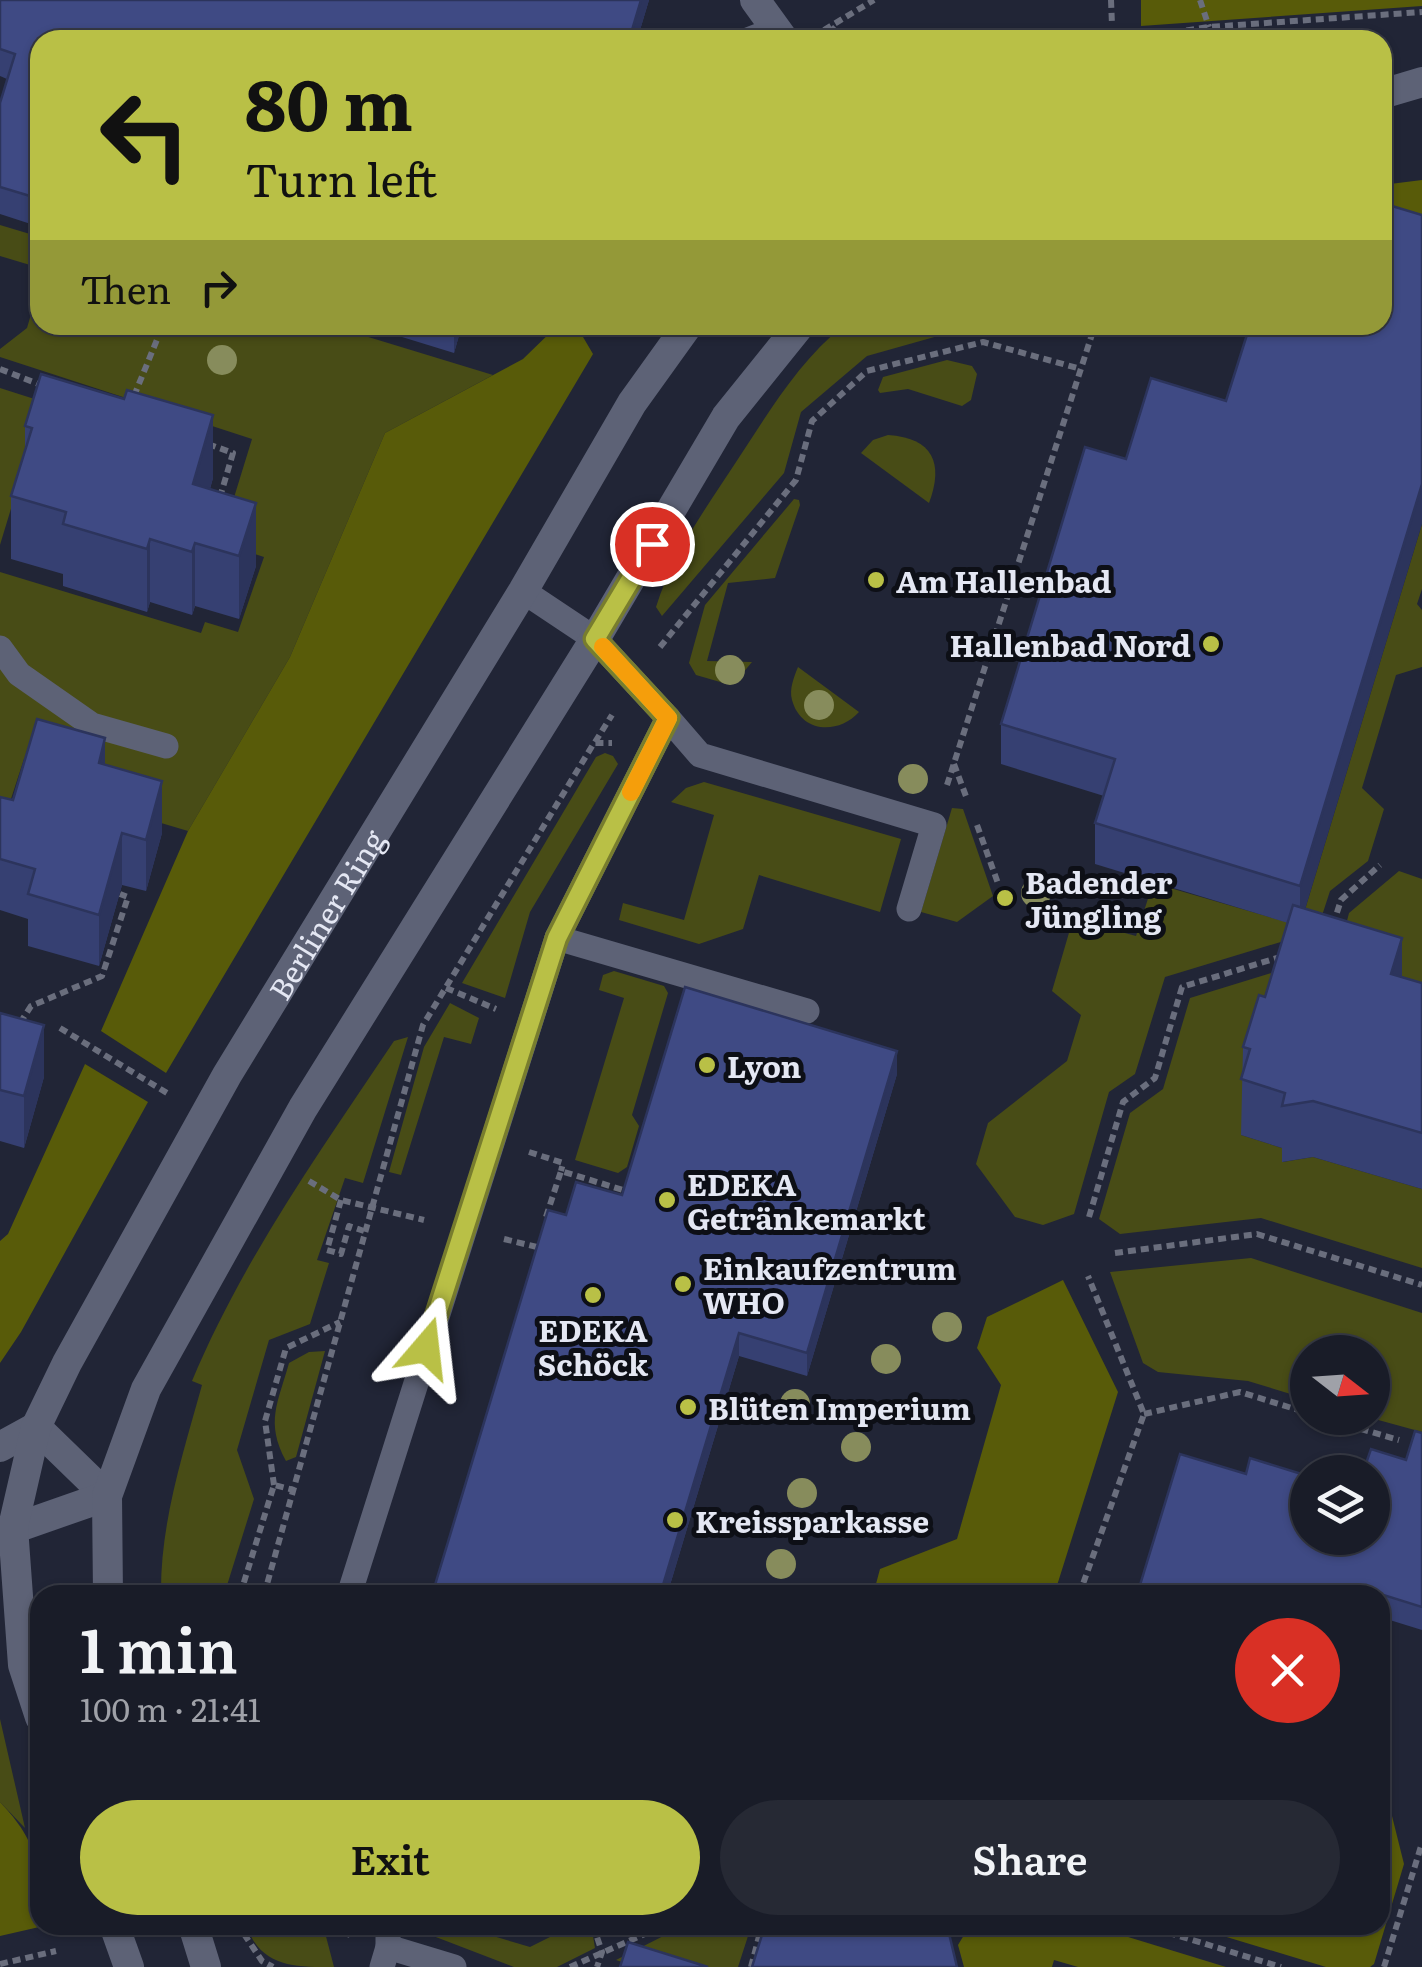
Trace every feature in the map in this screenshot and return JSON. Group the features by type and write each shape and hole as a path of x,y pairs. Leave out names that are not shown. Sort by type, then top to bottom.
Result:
{"street":[{"path":"755,0 767,30"},
{"path":"1392,80 1422,81"},
{"path":"1392,91 1422,81"},
{"name":"Berliner Ring","path":"30,1686 23,1665 6,1530 36,1427 67,1362 227,1075 523,591 632,403 681,335"},
{"path":"108,1585 107,1496 146,1388 303,1108 595,639 726,418 792,335"},
{"path":"0,1447 36,1427 107,1496"},
{"path":"6,1530 107,1496"},
{"path":"118,1935 129,1967"},
{"path":"195,1935 206,1967"}],"lane":[{"path":"523,591 595,639 700,755 934,825 910,909"},
{"path":"0,648 19,674 92,725 166,746"},
{"path":"352,1585 557,938 668,718"},
{"path":"557,938 807,1011"},
{"path":"386,1946 454,1967"}],"path":[{"path":"825,30 874,0"},
{"path":"1111,0 1112,25"},
{"path":"1200,0 1209,27"},
{"path":"1189,30 1422,12"},
{"path":"832,27 835,30"},
{"path":"134,398 159,335"},
{"path":"934,825 1093,335"},
{"path":"267,1585 423,1025 634,680 796,480 812,421 867,372 984,342 1081,369"},
{"path":"0,370 54,390"},
{"path":"198,441 234,453 219,502"},
{"path":"594,743 613,744 646,762"},
{"path":"1331,929 1341,900 1380,865"},
{"path":"12,1037 30,1006 102,976 128,896 120,894"},
{"path":"1089,1216 1122,1102 1155,1078 1182,987 1290,954"},
{"path":"446,988 485,1005"},
{"path":"545,1223 561,1171 623,1190"},
{"path":"341,1200 326,1250 341,1254 348,1226 364,1231"},
{"path":"1115,1253 1257,1234 1422,1284"},
{"path":"534,1258 540,1240"},
{"path":"1083,1585 1144,1414 1088,1276"},
{"path":"243,1585 274,1485 265,1420 286,1348 341,1322"},
{"path":"1144,1414 1240,1392 1290,1407"},
{"path":"1381,1435 1398,1440"},
{"path":"274,1485 294,1490"},
{"path":"1384,1967 1422,1843"},
{"path":"244,1935 262,1960 274,1967"},
{"path":"597,1935 602,1952 597,1967"},
{"path":"570,1967 642,1935"},
{"path":"752,1967 760,1935"},
{"path":"1177,1935 1281,1967"},
{"path":"0,1964 56,1951"}],"green space":[{"path":"0,225 30,234 30,265 0,256"},
{"path":"30,318 30,335 362,335 493,375 385,433 290,657 188,831 114,809 119,785 24,759 9,805 0,808 0,572 201,633 205,622 238,632 264,557 220,543 252,439 0,357 0,349 27,328"},
{"path":"833,335 942,335 867,356 801,412 784,473 662,616 656,607 663,587 703,512 786,388"},
{"path":"947,360 972,366 977,374 971,400 962,406 908,389 880,393 878,390 883,377"},
{"path":"0,388 97,419 36,426 0,545"},
{"path":"888,435 916,441 931,455 935,476 929,503 861,453 873,440"},
{"path":"794,499 800,505 775,578 728,583 707,661 752,662 737,680 727,684 696,675 689,663 705,605"},
{"path":"1422,524 1422,589 1417,604 1422,610 1422,667 1396,675 1362,788 1384,809 1368,861 1330,891 1317,931 1165,977 1135,1074 1109,1092 1074,1214 1043,1225 1015,1217 976,1164 988,1123 1067,1061 1081,1015 1052,991 1073,919 1136,936 1153,883 1300,926"},
{"path":"798,667 859,712 831,727 803,719 791,696"},
{"path":"605,753 618,764 530,912 505,998 462,983 596,757"},
{"path":"704,782 901,839 880,912 759,875 743,929 699,944 619,920 623,903 684,920 714,815 671,802 686,788"},
{"path":"952,808 963,809 993,896 957,922 921,912"},
{"path":"1399,871 1422,879 1422,995 1241,1135 1285,1149 1283,1162 1313,1157 1422,1189 1422,1268 1261,1218 1120,1234 1099,1219 1130,1113 1163,1089 1190,998 1339,952 1349,913"},
{"path":"614,971 664,986 668,993 632,1115 639,1126 627,1167 618,1173 575,1160 624,998 599,990 603,975"},
{"path":"450,1003 479,1018 471,1044 444,1037 401,1175 389,1172 424,1047"},
{"path":"408,1037 363,1183 345,1178 317,1260 329,1263 310,1324 269,1340 237,1450 254,1499 227,1585 161,1585 169,1515 202,1385 192,1381 259,1249 394,1041"},
{"path":"1251,1258 1422,1313 1422,1432 1390,1423 1390,1335 1290,1335 1290,1394 1248,1381 1158,1372 1143,1363 1110,1272"},
{"path":"325,1351 296,1457 286,1461 275,1423 289,1363 309,1352"},
{"path":"0,1719 25,1828 0,1802"},
{"path":"250,1935 326,1935 334,1967 280,1962"},
{"path":"431,1935 490,1935 530,1947 554,1935 593,1936 595,1948 557,1967 514,1967"},
{"path":"665,1935 748,1935 738,1967 637,1967 616,1960"}],"shaded area":[{"path":"1141,0 1422,0 1422,6 1141,26"},
{"path":"1422,180 1422,236 1392,228 1392,184"},
{"path":"548,335 582,335 593,354 166,1073 101,1031 188,831 290,657 385,433 523,359"},
{"path":"85,1064 148,1102 0,1363 0,1241 8,1234"},
{"path":"1063,1280 1118,1392 1057,1585 876,1585 880,1569 957,1539 1001,1385 977,1348 987,1317"},
{"path":"0,1802 30,1845 30,1929 0,1936"},
{"path":"1390,1808 1404,1864 1390,1911"},
{"path":"964,1935 1122,1935 1226,1967 1078,1967 1054,1960 1052,1967 964,1967 958,1945"},
{"path":"1220,1935 1383,1935 1370,1967 1326,1967"}],"building":[{"path":"0,0 641,0 632,30 30,30 30,196 0,187 0,103 15,54 0,49"},
{"name":"Hallenbad Nord","path":"1392,206 1422,215 1422,484 1300,886 1095,823 1115,759 1001,724 1085,447 1126,459 1151,378 1226,401 1247,335 1392,335"},
{"path":"41,374 124,399 127,390 213,415 193,484 256,503 239,556 195,543 192,552 150,539 147,549 63,524 66,512 11,496 32,428 25,426"},
{"path":"37,719 105,738 99,763 162,781 146,840 122,833 99,915 28,894 35,869 0,859 0,797 13,800"},
{"path":"1293,905 1402,938 1391,974 1422,983 1422,1133 1313,1101 1282,1106 1285,1093 1241,1079 1250,1049 1243,1047 1259,995 1265,997"},
{"name":"Einkaufzentrum WHO","path":"685,987 897,1051 807,1353 739,1333 663,1585 435,1585 548,1210 566,1215 576,1182 622,1195"},
{"path":"0,1013 44,1025 24,1096 0,1090"},
{"path":"1415,1431 1422,1433 1422,1607 1390,1597 1390,1585 1140,1585 1180,1454 1246,1474 1250,1458 1290,1470 1290,1555 1390,1555 1390,1455 1369,1455 1371,1449 1406,1460"},
{"path":"762,1935 949,1935 957,1967 752,1967"},
{"path":"628,1942 708,1967 620,1967"}],"slow traffic":[{"path":"603,647 668,718 631,792"}],"place":[{"name":"Am Hallenbad","path":"876,580"},
{"name":"Hallenbad Nord","path":"1211,644"},
{"name":"Badender Jüngling","path":"1005,898"},
{"name":"Lyon","path":"707,1065"},
{"name":"EDEKA Getränkemarkt","path":"667,1200"},
{"name":"Einkaufzentrum WHO","path":"683,1284"},
{"name":"EDEKA Schöck","path":"593,1295"},
{"name":"Blüten Imperium","path":"688,1407"},
{"name":"Kreissparkasse","path":"675,1520"}],"route":[{"path":"426,1348 557,938 668,718 595,639 652,544"}]}
